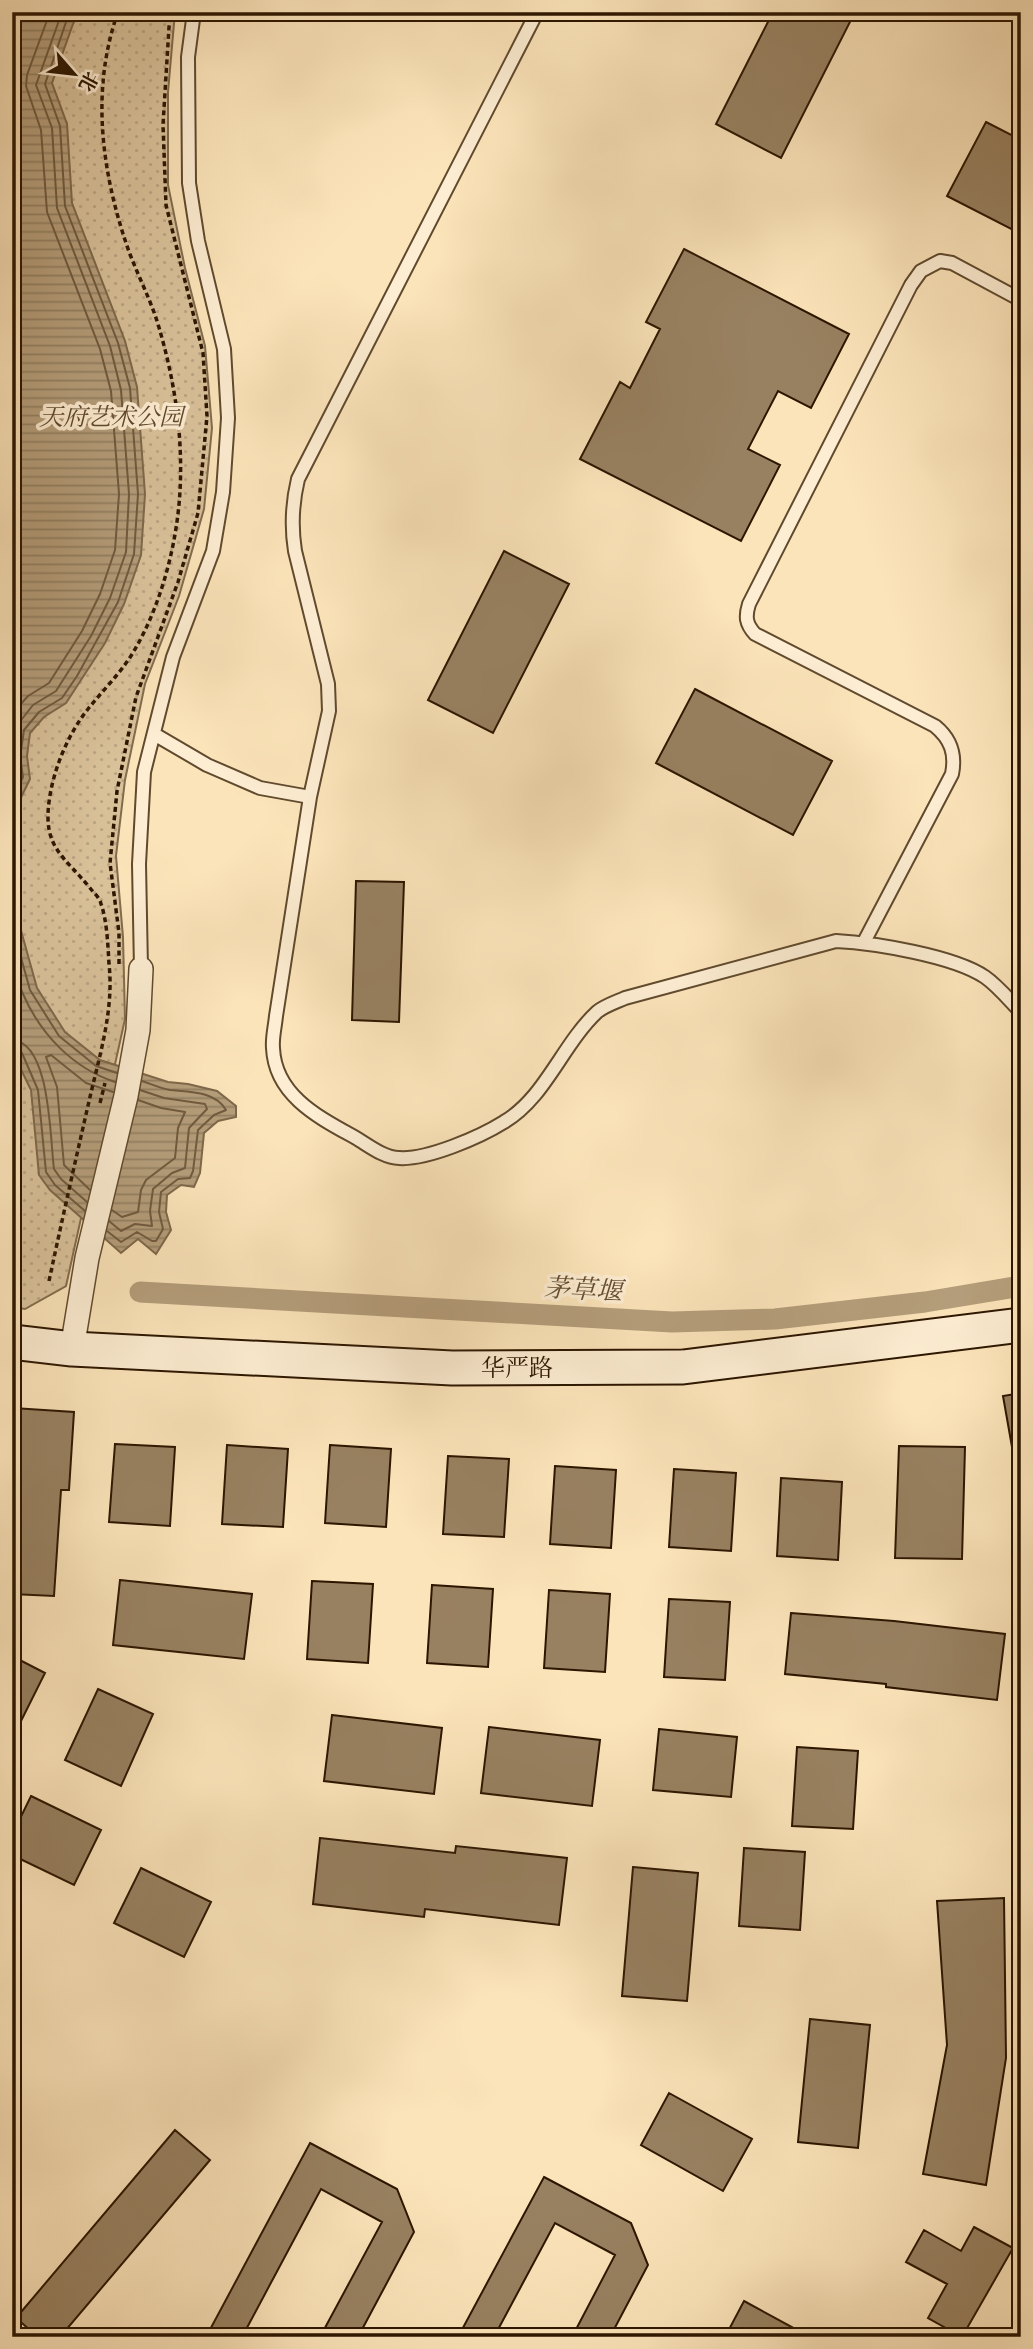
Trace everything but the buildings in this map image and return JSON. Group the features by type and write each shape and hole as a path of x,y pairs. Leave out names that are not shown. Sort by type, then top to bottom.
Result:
{"street":[{"path":"72,1349 87,1258 126,1097 138,1030 130,969"},
{"name":"华严路","path":"12,1342 72,1349 453,1368 683,1367 1021,1325"}],"lane":[{"path":"130,969 144,772 173,657 213,551 223,492 228,418 224,349 198,241 189,183 188,57 194,12"},
{"path":"537,12 298,479 293,496 292,528 295,551 328,684 329,711 310,797 272,1049 279,1074 295,1099 313,1114 396,1158 420,1157 482,1134 507,1121 530,1100 576,1036 599,1010 625,998 836,942 864,942 964,966 986,978 1021,1012"},
{"path":"864,942 952,774 955,759 951,747 945,734 935,726 755,634 747,625 746,614 921,271 940,261 952,263 1021,300"},
{"path":"154,734 207,765 260,788 310,797"}],"path":[{"path":"49,1281 107,1021 110,969 101,902 57,853 48,832 49,803 55,775 69,740 86,712 134,651 155,606 175,534 180,491 179,432 172,376 159,328 126,243 107,175 101,124 104,67 118,12"},
{"path":"130,969 119,933 110,863 117,791 136,697 178,582 198,513 207,416 203,353 166,205 163,125 172,12"},
{"path":"99,1107 105,1081"}],"green space":[{"name":"天府艺术公园","path":"12,12 175,12 168,92 168,185 205,346 212,428 204,509 179,596 145,684 125,780 116,856 123,937 125,1019 66,1286 25,1309 12,1307"}],"water":[{"path":"12,12 80,12 73,24 52,83 67,124 72,203 125,341 137,387 145,494 141,555 124,604 105,643 66,703 44,717 30,733 27,756 30,779 12,816"},
{"path":"12,898 37,988 65,1032 100,1060 168,1082 217,1091 236,1106 236,1117 218,1121 204,1133 200,1173 194,1187 181,1185 167,1195 166,1212 171,1230 156,1254 138,1239 121,1253 50,1190 39,1175 31,1090 12,1051"}],"waterway":[{"name":"茅草堰","path":"140,1292 672,1322 775,1319 925,1302 1021,1286"}]}
